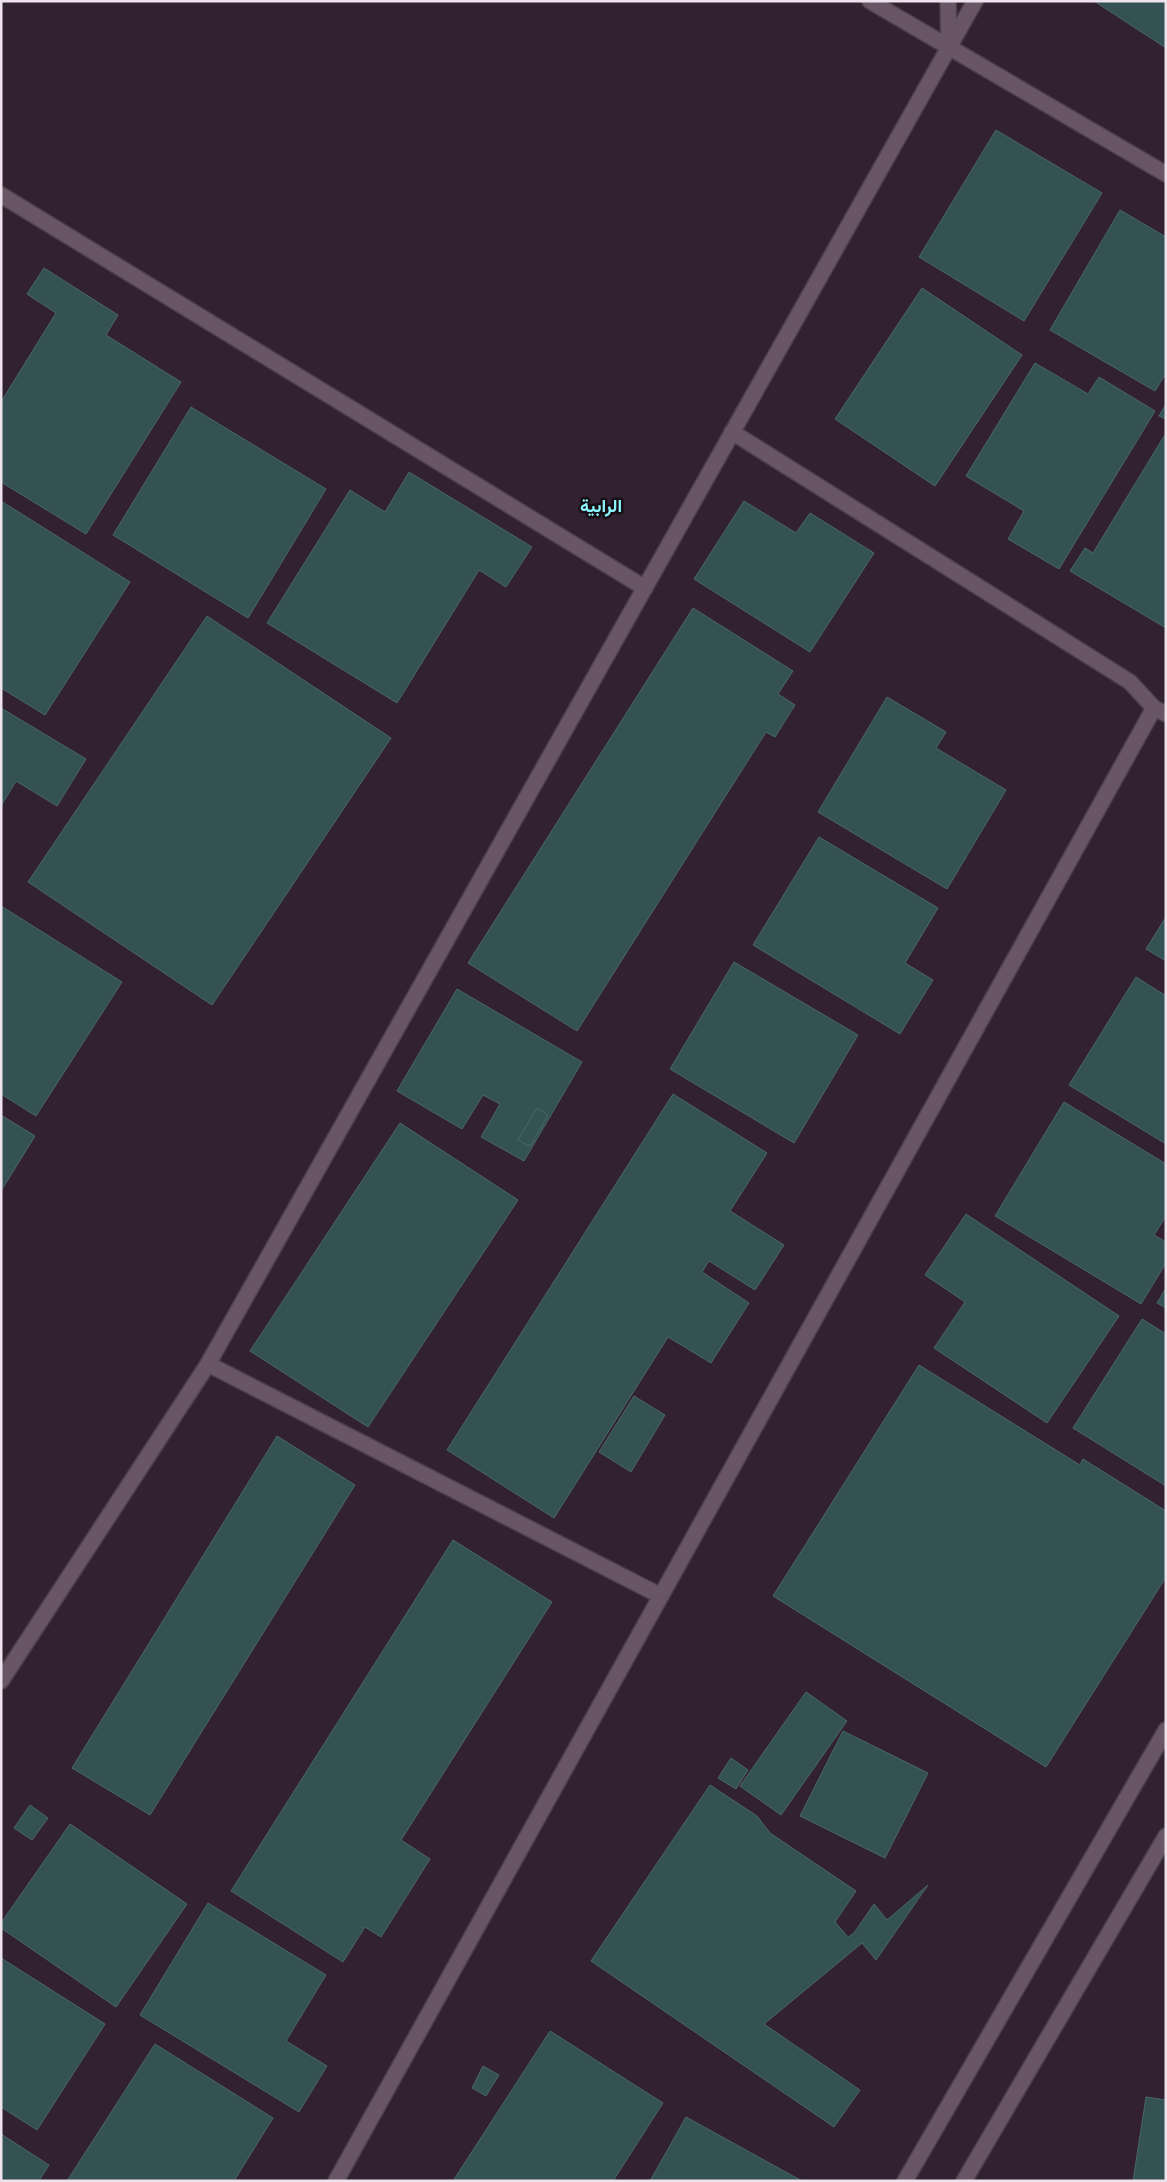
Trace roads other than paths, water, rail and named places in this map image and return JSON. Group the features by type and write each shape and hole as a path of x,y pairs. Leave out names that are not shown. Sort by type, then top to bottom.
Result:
{"street":[{"path":"870,1 1166,174"},
{"path":"948,1 949,47"},
{"path":"1,1681 208,1364 975,1"},
{"path":"1,195 645,588"},
{"path":"336,2181 661,1596 1160,711 1130,682 732,432"},
{"path":"208,1364 661,1596"},
{"path":"905,2181 1166,1730"},
{"path":"964,2181 1166,1836"}],"district":[{"name":"الرابية","path":"601,506"}]}
